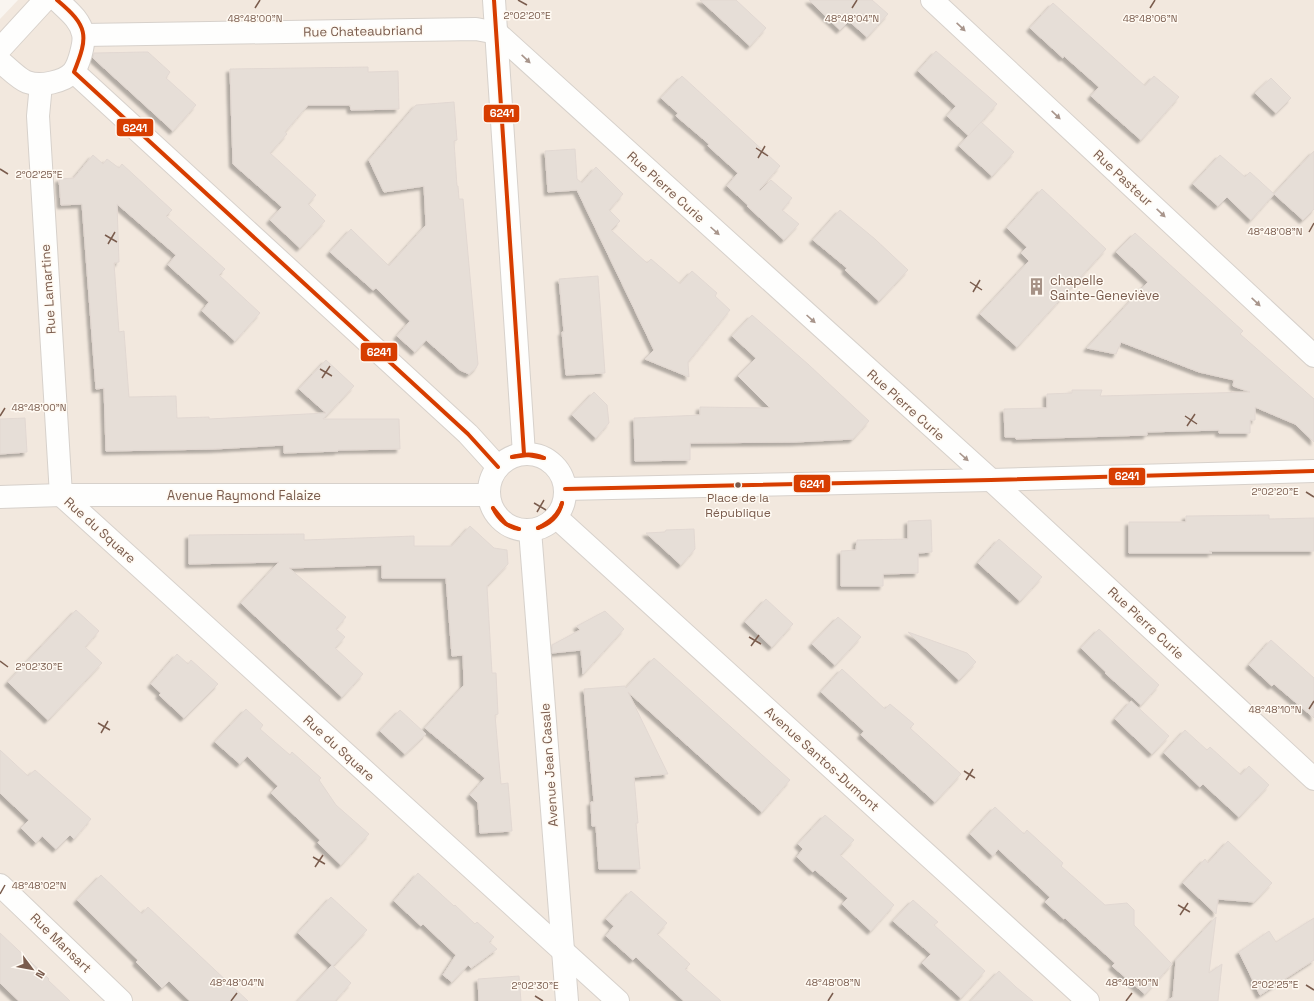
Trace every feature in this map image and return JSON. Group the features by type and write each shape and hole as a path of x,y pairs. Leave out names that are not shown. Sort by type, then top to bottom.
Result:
{"street":[{"path":"0,49 44,0"},
{"path":"0,62 27,82 41,84 56,82 74,72 82,52 84,35 80,22 58,0"},
{"path":"494,0 524,454"},
{"name":"Rue Pasteur","path":"932,0 1314,356"},
{"name":"Rue Chateaubriand","path":"84,35 476,29 497,33"},
{"name":"Rue Pierre Curie","path":"497,33 991,480 1314,779"},
{"path":"74,72 468,434 498,467"},
{"name":"Rue Lamartine","path":"41,84 38,116 61,495"},
{"path":"524,454 536,455 547,459 556,467 562,477 565,489 564,499 556,517 548,524 540,528 530,530 518,529 507,525 498,517 492,507 489,495 489,485 492,476 498,467 514,456 524,454"},
{"path":"565,489 991,480 1314,471"},
{"name":"Avenue Raymond Falaize","path":"0,497 61,495 489,495"},
{"name":"Rue du Square","path":"61,495 618,1001"},
{"name":"Avenue Santos-Dumont","path":"556,517 1088,1001"},
{"name":"Avenue Jean Casale","path":"530,530 567,1001"},
{"name":"Rue Mansart","path":"0,885 121,1001"}],"shaded area":[{"path":"18,0 1314,0 1314,1001 0,1001 0,19"}],"building":[{"path":"700,0 736,0 766,28 750,46"},
{"path":"809,0 872,0 888,14 867,37 849,21 840,30"},
{"path":"1053,3 1145,86 1154,76 1179,97 1141,140 1091,96 1099,87 1064,56 1063,58 1030,28"},
{"path":"936,51 997,104 969,136 947,116 956,106 918,71"},
{"path":"148,52 170,72 166,78 196,105 173,131 93,58 94,53"},
{"path":"368,67 368,72 398,71 399,109 351,110 350,105 308,105 285,132 287,134 270,153 316,195 308,204 325,221 300,248 270,220 282,207 233,164 230,69"},
{"path":"682,76 780,166 759,190 760,191 771,180 792,198 782,210 799,224 784,240 727,186 738,173 708,146 709,144 676,116 678,113 661,98"},
{"path":"1271,78 1291,98 1276,113 1255,93"},
{"path":"454,102 457,140 454,141 457,186 459,199 463,199 478,364 469,374 460,370 426,340 415,352 397,336 410,321 376,288 373,290 330,252 351,229 389,266 426,225 424,186 384,192 369,160 416,105"},
{"path":"981,122 1014,152 992,176 959,146"},
{"path":"575,149 577,179 582,183 596,167 623,194 609,210 620,221 611,230 647,263 651,259 680,284 692,271 717,293 715,296 730,310 688,362 689,377 645,359 654,350 577,190 548,192 545,151"},
{"path":"1314,151 1314,209 1303,220 1274,194"},
{"path":"93,155 103,164 107,159 119,168 122,164 172,210 166,216 225,269 219,275 260,313 235,341 202,311 209,302 168,265 176,255 117,204 119,262 114,263 119,332 124,331 129,397 176,396 177,418 209,417 209,419 326,413 299,389 326,360 354,386 323,419 399,419 400,449 284,453 284,445 214,449 106,451 104,388 96,389 82,204 61,205 59,179 74,178"},
{"path":"1220,155 1245,177 1250,172 1274,194 1251,220 1227,197 1218,206 1193,184"},
{"name":"chapelle Sainte-Geneviève","path":"1042,189 1106,249 1017,347 980,314 1029,261 1021,253 1027,247 1007,228"},
{"path":"840,210 875,239 908,270 879,301 845,270 847,268 813,240"},
{"path":"1135,233 1243,331 1240,334 1314,399 1314,442 1295,424 1255,407 1255,420 1250,420 1250,433 1219,433 1219,430 1147,432 1147,435 1016,439 1015,437 1005,437 1004,409 1047,408 1047,394 1072,393 1072,390 1102,390 1100,396 1250,392 1233,386 1234,380 1199,372 1121,342 1116,354 1087,348 1148,282 1116,252"},
{"path":"598,276 605,373 566,375 559,279"},
{"path":"752,315 809,365 869,421 853,439 795,442 690,443 690,460 635,461 634,418 700,415 700,407 770,408 738,376 756,358 732,336"},
{"path":"594,392 607,405 609,423 596,438 572,415"},
{"path":"25,418 27,452 0,454 0,419"},
{"path":"1269,515 1269,519 1314,518 1314,551 1129,553 1129,522 1186,522 1186,516"},
{"path":"931,520 932,552 918,553 918,573 883,574 883,586 841,586 841,551 856,550 857,540 908,539 908,521"},
{"path":"470,526 494,548 507,550 508,564 487,586 492,673 496,673 498,714 495,715 501,784 508,783 512,831 480,833 478,803 470,795 485,778 425,728 464,685 463,655 452,656 446,578 382,578 382,565 289,568 346,617 336,629 345,637 335,648 363,674 342,697 241,603 279,562 189,564 189,535 304,534 304,540 414,536 414,546 452,546"},
{"path":"694,529 695,549 681,565 646,533 665,532 666,530"},
{"path":"999,539 1042,577 1020,601 978,563"},
{"path":"766,599 793,624 772,647 745,622"},
{"path":"76,610 99,631 85,647 102,663 48,720 8,682"},
{"path":"605,611 624,629 583,674 581,650 552,653 552,645 580,630 577,626"},
{"path":"838,617 861,637 835,665 812,644"},
{"path":"1099,629 1159,685 1141,705 1105,673 1106,672 1081,648"},
{"path":"908,632 967,653 976,662 959,680"},
{"path":"1271,640 1314,678 1314,718 1274,684 1272,686 1249,665"},
{"path":"177,654 188,664 191,660 218,684 184,718 159,695 161,693 151,684"},
{"path":"654,658 790,780 762,812 628,692 668,774 634,777 640,869 599,869 596,826 592,826 591,802 594,802 584,689 625,686 626,688"},
{"path":"842,669 885,709 890,704 914,724 910,728 961,774 935,802 861,735 864,731 821,692"},
{"path":"1131,701 1169,736 1152,754 1115,719"},
{"path":"246,709 263,725 260,729 290,755 292,752 321,778 319,780 336,805 369,834 341,865 318,843 320,840 271,793 278,786 247,756 240,764 215,742"},
{"path":"400,710 426,734 405,754 380,731"},
{"path":"1185,730 1207,750 1210,747 1241,775 1249,766 1269,785 1239,817 1203,784 1200,787 1164,753"},
{"path":"0,750 28,776 35,770 91,819 74,839 70,835 56,849 42,836 36,843 21,828 29,820 0,793"},
{"path":"995,807 1024,834 1027,830 1063,863 1061,866 1105,905 1127,903 1134,910 1134,925 1172,964 1145,994 1112,966 1115,963 1045,902 1050,897 998,849 993,856 970,834"},
{"path":"825,815 854,840 840,855 894,905 871,931 842,904 848,898 815,870 813,872 797,857 803,849 798,844"},
{"path":"1228,841 1272,883 1254,902 1218,899 1216,914 1183,883 1205,859 1208,863"},
{"path":"418,873 475,924 477,922 494,937 489,942 497,949 471,968 468,965 452,982 443,975 456,955 423,924 421,926 394,901"},
{"path":"101,875 142,914 148,907 248,1001 190,1001 169,981 162,988 136,962 138,960 77,900"},
{"path":"631,891 667,923 657,934 690,964 685,969 721,1001 684,1001 636,957 633,960 606,936 614,926 606,919"},
{"path":"331,897 367,930 333,966 351,983 335,1001 298,1001 332,965 298,933"},
{"path":"913,900 938,922 934,925 985,971 961,998 922,963 931,954 893,921"},
{"path":"1216,917 1209,973 1222,964 1218,1001 1167,1001 1173,997 1176,960"},
{"path":"1314,918 1314,960 1260,995 1239,952 1269,931 1276,942"},
{"path":"0,933 70,1001 19,1001 0,983"},
{"path":"999,971 1016,987 1033,1001 971,1001"},
{"path":"519,976 521,1001 479,1001 478,979"}],"transit line":[{"name":"6241","path":"57,0 75,17 83,32 82,49 74,72 468,434 498,467"},
{"name":"6241","path":"494,0 524,454"},
{"name":"6241","path":"512,457 528,454 544,458"},
{"name":"6241","path":"512,457 528,455 544,458"},
{"name":"6241","path":"565,489 991,480 1314,471"},
{"name":"6241","path":"538,528 553,518 558,512 562,503"},
{"name":"6241","path":"538,528 556,516 562,503"},
{"name":"6241","path":"493,508 506,524 519,529"},
{"name":"6241","path":"493,508 504,522 511,527 519,529"}],"place":[{"name":"chapelle Sainte-Geneviève","path":"1037,287"},
{"name":"Place de la République","path":"738,485"}]}
